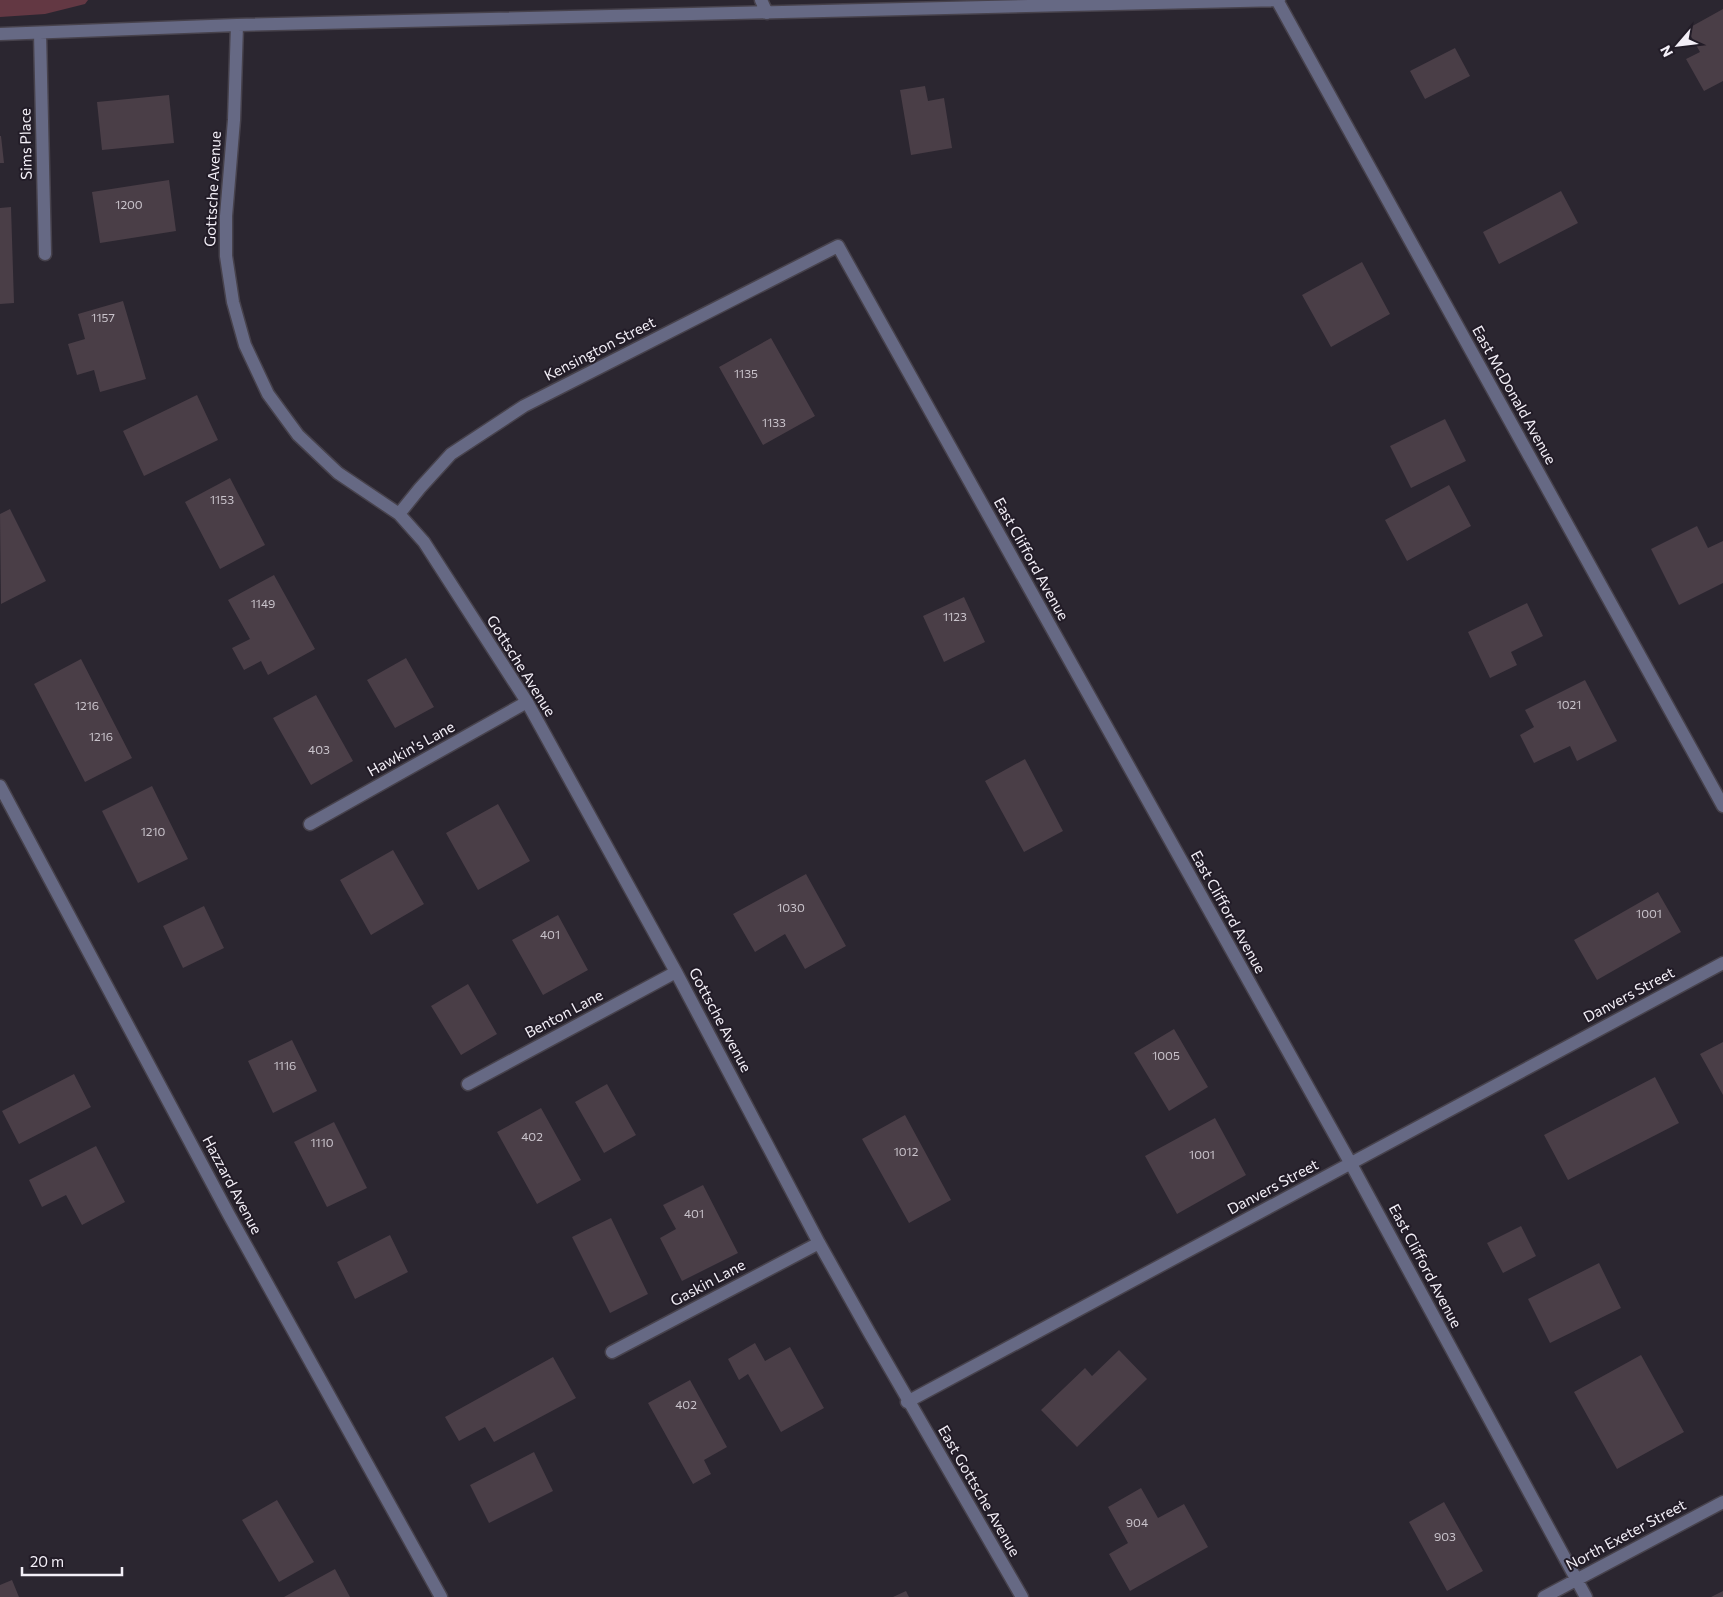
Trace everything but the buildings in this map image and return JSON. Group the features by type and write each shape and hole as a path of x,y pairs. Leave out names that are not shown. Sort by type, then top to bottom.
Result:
{"street":[{"path":"761,0 767,13"},
{"path":"0,34 238,25 1278,0"},
{"name":"East McDonald Avenue","path":"1278,0 1723,806"},
{"name":"Gottsche Avenue","path":"238,25 234,120 226,216 226,256 233,302 245,345 268,394 298,435 338,473 399,514 424,542 527,702 676,972 819,1243 907,1402"},
{"name":"Sims Place","path":"40,32 45,254"},
{"name":"Kensington Street","path":"399,514 452,454 524,406 838,246"},
{"name":"East Clifford Avenue","path":"838,246 1351,1164 1586,1597"},
{"name":"Hawkin's Lane","path":"310,824 527,702"},
{"name":"Hazzard Avenue","path":"0,786 229,1215 441,1597"},
{"name":"Danvers Street","path":"907,1402 1723,963"},
{"name":"Benton Lane","path":"468,1084 676,972"},
{"name":"Gaskin Lane","path":"612,1352 819,1243"},
{"name":"East Gottsche Avenue","path":"907,1402 1022,1597"},
{"name":"North Exeter Street","path":"1544,1597 1723,1502"}],"shaded area":[{"path":"0,0 88,0 85,4 45,14 0,17"}]}
